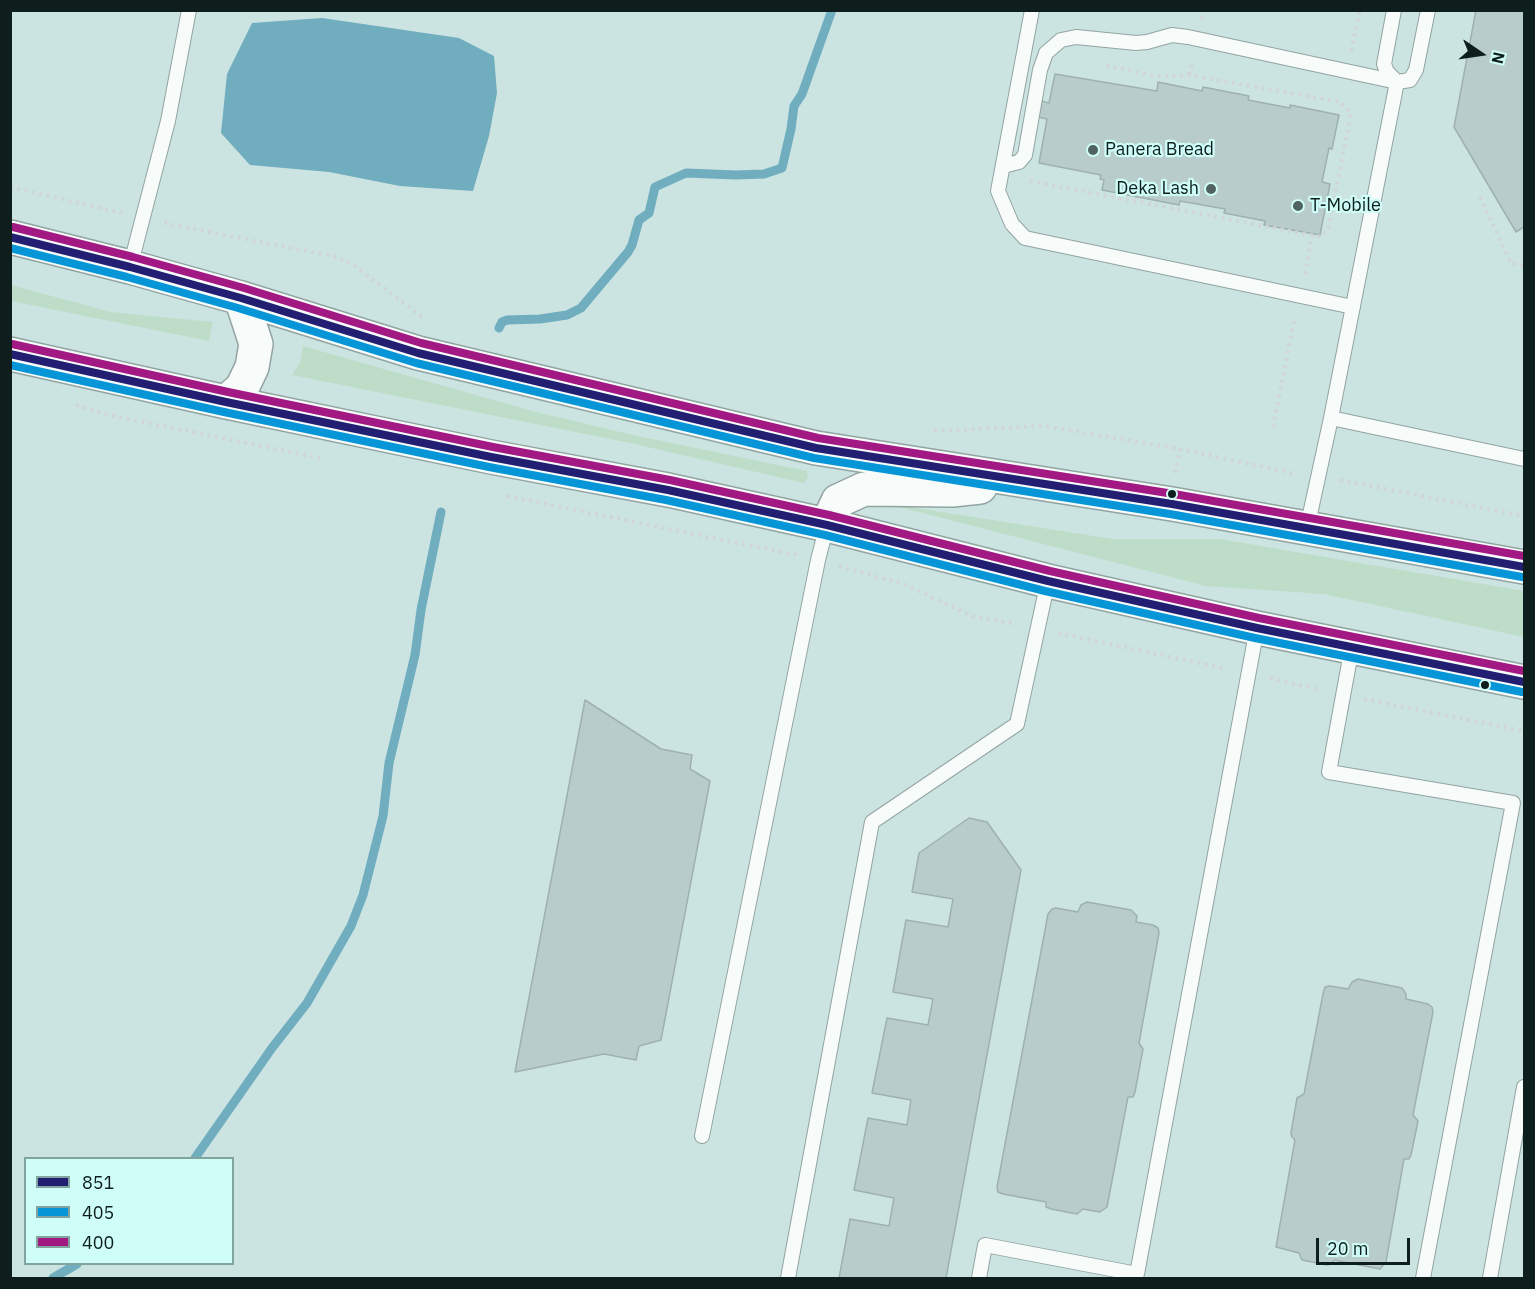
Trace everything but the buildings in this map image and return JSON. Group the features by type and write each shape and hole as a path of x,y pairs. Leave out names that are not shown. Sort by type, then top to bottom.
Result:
{"main road":[{"path":"10,237 241,298 360,333 418,353 816,448 1307,528 1524,567"},
{"path":"225,402 242,388 252,367 256,344 241,298"},
{"path":"10,354 225,402 491,457 668,490 827,525 1048,581 1257,628 1524,682"},
{"path":"827,525 838,501 864,489 952,490 1030,482"}],"lane":[{"path":"130,267 168,121 189,10"},
{"path":"1032,10 998,191 1012,224 1025,238 1353,307"},
{"path":"1394,10 1384,64 1387,72 1397,82"},
{"path":"1002,171 1019,162 1025,155 1040,70 1046,53 1061,40 1091,38 1136,43 1172,35 1397,82 1410,80 1416,70 1428,10"},
{"path":"1307,528 1397,82"},
{"path":"1331,418 1524,459"},
{"path":"702,1136 818,560 827,525"},
{"path":"788,1278 872,822 1017,724 1048,581"},
{"path":"979,1278 985,1245 1137,1274 1257,628"},
{"path":"1352,647 1329,772 1513,803 1423,1278"},
{"path":"1490,1278 1524,1087"}],"path":[{"path":"1002,171 1321,237 1328,228 1351,114 1341,102 1189,75 1154,76 1076,59 1071,38"},
{"path":"10,187 143,219 337,257 355,266 420,317 430,320"},
{"path":"1480,197 1511,263 1524,266"},
{"path":"1273,427 1312,235"},
{"path":"66,402 104,414 326,459"},
{"path":"932,431 1044,426 1180,449 1524,516"},
{"path":"1173,483 1180,449"},
{"path":"502,495 818,560 906,585 972,616 1524,731"}],"green space":[{"path":"11,285 111,312 213,322 209,341 11,301"},
{"path":"303,346 532,411 633,435 807,471 808,477 804,483 630,443 292,375 300,362"},
{"path":"884,503 1113,539 1220,539 1524,591 1524,637 1324,594 1206,586"}],"water":[{"path":"322,18 459,38 494,56 497,93 489,136 473,191 400,186 329,172 250,165 221,133 227,74 252,23"}],"waterway":[{"path":"499,328 502,322 507,320 567,315 581,308 628,252 639,220 649,213 655,187 686,173 764,174 782,168 794,106 802,94 832,10"},
{"path":"196,1157 272,1048 307,1003 351,926 363,895 383,816 389,763 415,655 421,610 441,512"},
{"path":"53,1278 75,1265"}],"transit line":[{"name":"400","path":"13,227 244,288 421,343 818,438 1174,494 1524,556"},
{"name":"851","path":"10,237 241,298 418,353 816,448 1172,504 1524,567"},
{"name":"405","path":"10,248 238,308 416,363 814,458 1170,514 1522,577"},
{"name":"400","path":"12,344 493,447 670,480 829,515 1050,571 1259,618 1524,671"},
{"name":"851","path":"10,354 491,457 668,490 827,525 1048,581 1257,628 1524,682"},
{"name":"405","path":"10,365 489,467 666,500 825,535 1045,591 1255,638 1522,692"}],"place":[{"name":"Panera Bread","path":"1093,150"},
{"name":"Deka Lash","path":"1211,189"},
{"name":"T-Mobile","path":"1298,206"}]}
